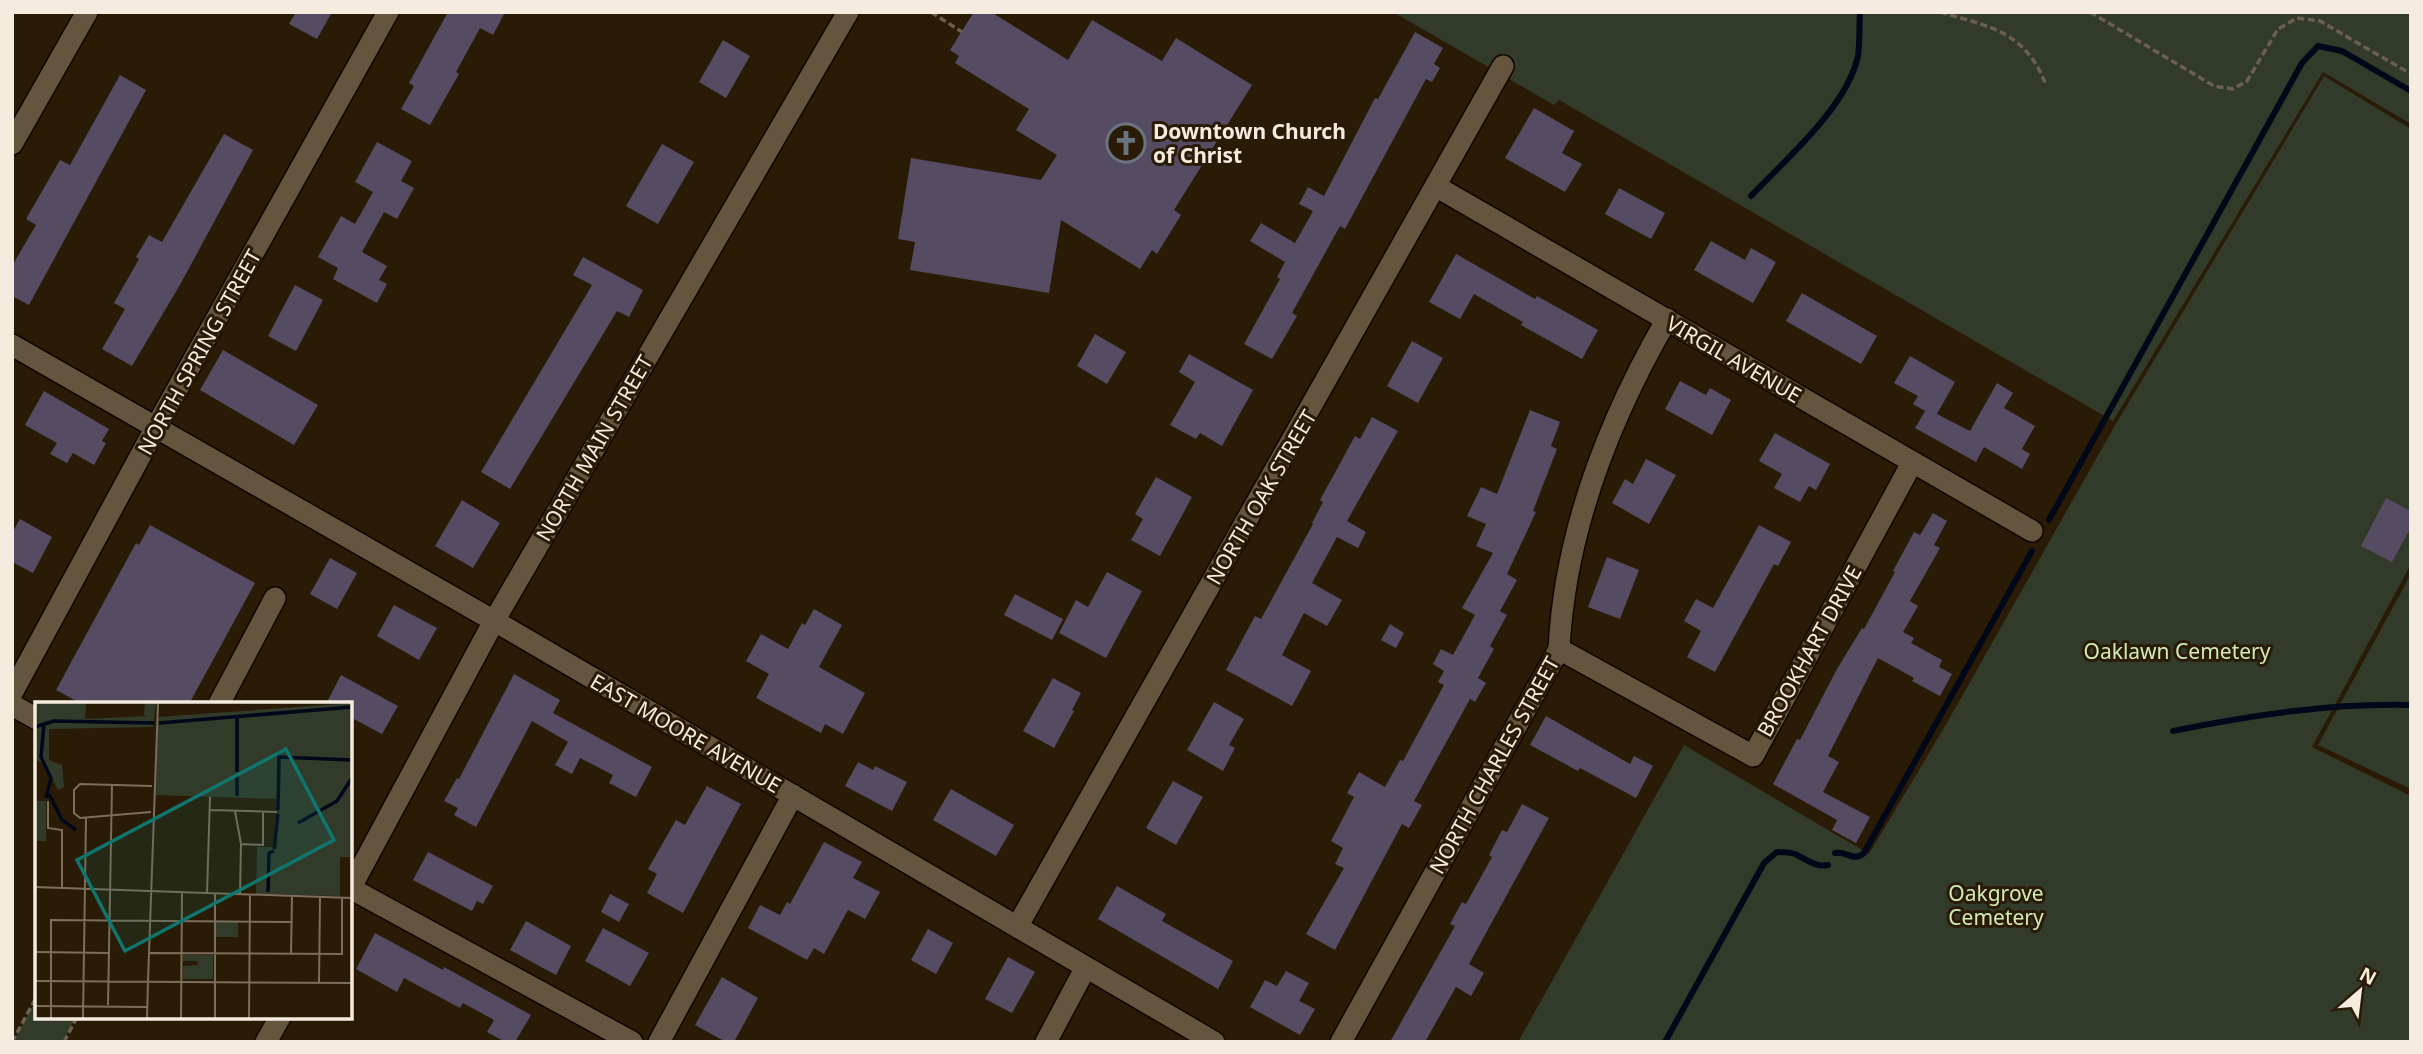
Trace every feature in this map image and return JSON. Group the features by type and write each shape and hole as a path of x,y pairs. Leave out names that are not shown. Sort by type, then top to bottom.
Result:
{"street":[{"path":"12,144 87,12"},
{"name":"NORTH SPRING STREET","path":"12,693 156,427 388,12"},
{"name":"NORTH MAIN STREET","path":"352,885 494,621 848,12"},
{"name":"NORTH OAK STREET","path":"1017,926 1503,66"},
{"name":"VIRGIL AVENUE","path":"1437,187 2032,531"},
{"name":"NORTH CHARLES STREET","path":"1341,1042 1559,649 1561,606 1586,496 1610,430 1636,373 1667,319"},
{"name":"EAST MOORE AVENUE","path":"12,345 494,621 1214,1042"},
{"name":"BROOKHART DRIVE","path":"1559,649 1753,756 1912,463"},
{"path":"220,702 275,598"},
{"path":"12,705 35,718"},
{"path":"659,1042 793,795"},
{"path":"352,890 632,1042"},
{"path":"1046,1042 1086,967"},
{"path":"266,1042 279,1019"}],"path":[{"path":"931,12 962,32"},
{"path":"1940,12 1991,27 2020,43 2038,63 2046,85"},
{"path":"2090,12 2214,86 2233,89 2247,81 2278,29 2297,18 2320,21 2411,74"},
{"path":"12,1042 35,1000"},
{"path":"64,1042 76,1019"}],"green space":[{"path":"1393,12 2411,12 2411,124 2323,72 2113,421 1559,100 1554,105"},
{"path":"2324,76 2411,129 2411,564 2312,747 2411,796 2411,1042 1518,1042 1684,745 1869,854 1948,721 2114,427"},
{"path":"2411,574 2411,789 2318,745"},
{"path":"35,1002 35,1019 75,1019 63,1042 13,1042"}],"building":[{"path":"296,12 332,12 317,39 289,24"},
{"path":"448,12 505,12 493,35 480,28 456,72 459,74 430,125 401,109 414,86 409,83"},
{"name":"Downtown Church of Christ","path":"974,12 991,12 1068,60 1092,20 1162,61 1176,38 1252,85 1174,210 1181,215 1157,254 1152,250 1140,269 1061,220 1049,293 910,270 915,242 898,239 911,158 1041,180 1057,155 1016,130 1029,109 955,63 959,56 950,50"},
{"path":"1415,32 1443,48 1434,64 1440,68 1432,82 1426,79 1345,229 1340,226 1292,313 1297,316 1272,359 1244,344 1280,279 1277,277 1285,262 1250,241 1261,223 1295,243 1313,211 1299,204 1308,187 1324,196 1375,98 1378,99"},
{"path":"723,40 750,56 726,98 699,82"},
{"path":"120,75 146,90 29,305 12,296 12,266 36,225 26,219 60,160 70,165"},
{"path":"1534,108 1574,131 1562,153 1582,164 1565,192 1505,158"},
{"path":"224,134 253,150 181,283 132,366 102,349 125,309 114,303 149,235 162,242"},
{"path":"377,142 412,161 401,181 414,188 397,219 384,212 362,252 387,266 379,280 387,284 377,303 333,279 338,268 318,257 341,216 355,224 373,192 355,182"},
{"path":"662,144 694,162 658,224 626,206"},
{"path":"1619,188 1665,213 1651,239 1605,214"},
{"path":"1711,241 1745,260 1751,248 1776,262 1753,303 1694,270"},
{"path":"1456,254 1535,299 1537,296 1598,330 1582,359 1521,325 1523,322 1474,294 1460,319 1429,302"},
{"path":"583,257 643,290 629,317 617,311 510,489 481,472 592,285 573,275"},
{"path":"295,285 323,300 296,351 268,336"},
{"path":"1802,293 1877,336 1861,364 1786,321"},
{"path":"1095,334 1126,352 1107,384 1077,366"},
{"path":"1412,341 1443,358 1418,403 1387,386"},
{"path":"223,350 318,405 294,445 200,390"},
{"path":"1189,354 1253,390 1222,446 1200,433 1196,439 1170,425 1195,382 1179,372"},
{"path":"1910,356 1955,382 1937,414 1970,431 1997,383 2013,393 2004,408 2035,426 2022,449 2030,454 2022,469 1984,447 1976,462 1915,428 1925,411 1913,404 1918,396 1894,383"},
{"path":"1680,381 1706,395 1710,388 1731,400 1712,435 1665,409"},
{"path":"44,391 109,429 102,441 106,443 94,465 73,453 67,463 50,454 57,443 25,425"},
{"path":"1530,410 1560,422 1551,446 1557,449 1533,511 1536,512 1507,574 1517,580 1500,611 1507,615 1490,646 1494,649 1478,678 1486,683 1475,702 1470,699 1414,801 1422,805 1409,828 1402,824 1335,950 1306,934 1344,868 1335,864 1343,848 1331,841 1354,797 1347,793 1359,772 1385,787 1400,760 1403,761 1444,685 1438,682 1444,671 1433,664 1441,649 1453,655 1475,615 1462,608 1493,553 1476,546 1486,524 1467,516 1481,487 1497,494"},
{"path":"1372,417 1398,431 1347,521 1366,532 1358,548 1337,537 1312,583 1342,600 1327,626 1304,613 1282,655 1311,671 1292,706 1226,670 1255,616 1261,619 1313,524 1323,502 1320,500 1355,436 1360,439"},
{"path":"1775,433 1830,464 1816,490 1809,486 1800,502 1774,488 1782,474 1759,461"},
{"path":"1646,459 1676,475 1649,524 1612,503 1625,479 1633,484"},
{"path":"1156,477 1192,497 1160,556 1131,540 1143,519 1135,514"},
{"path":"2386,498 2411,511 2411,527 2392,562 2361,546"},
{"path":"462,500 500,523 473,568 435,546"},
{"path":"1933,513 1947,521 1934,545 1940,548 1910,601 1918,606 1903,632 1914,638 1911,643 1942,660 1939,667 1952,674 1940,696 1878,658 1828,756 1839,762 1823,792 1870,817 1856,843 1832,830 1837,820 1773,784 1797,739 1800,740 1837,669 1862,628 1864,629 1914,532 1920,535"},
{"path":"20,519 52,537 33,573 12,562 12,533"},
{"path":"150,525 255,583 190,702 78,702 56,690 136,543 139,545"},
{"path":"1759,525 1791,542 1778,566 1774,564 1715,672 1687,657 1701,631 1684,621 1696,599 1713,608"},
{"path":"1607,557 1639,570 1620,619 1588,607"},
{"path":"330,558 357,573 337,609 310,594"},
{"path":"1107,572 1142,591 1106,658 1059,633 1076,600 1088,607"},
{"path":"1015,594 1063,619 1052,640 1004,615"},
{"path":"394,605 437,628 419,660 377,636"},
{"path":"814,609 842,625 819,667 865,693 843,734 825,724 821,733 756,698 769,674 746,661 761,634 788,649 802,623 805,625"},
{"path":"1390,624 1404,633 1396,648 1381,640"},
{"path":"514,674 560,700 553,713 652,767 636,797 609,783 613,775 580,758 572,774 555,765 568,742 532,721 476,827 454,815 458,808 444,801 457,778 459,779"},
{"path":"341,675 398,706 382,734 352,718 352,702 327,702"},
{"path":"1053,678 1081,693 1054,748 1023,731"},
{"path":"1214,702 1244,719 1229,745 1235,748 1223,771 1187,750"},
{"path":"1546,716 1630,764 1634,756 1653,766 1636,798 1530,745"},
{"path":"858,762 873,770 875,766 907,782 892,811 845,786"},
{"path":"1173,781 1203,797 1176,845 1146,828"},
{"path":"707,786 741,804 683,913 647,893 657,874 648,869 676,820 685,825"},
{"path":"951,789 1014,825 996,856 933,820"},
{"path":"1522,804 1549,818 1469,964 1484,973 1471,996 1456,987 1425,1042 1390,1042 1455,926 1450,924 1462,902 1466,904 1492,857 1489,855 1502,830 1507,832"},
{"path":"824,842 862,862 853,878 880,892 865,919 848,910 824,954 814,948 807,960 748,928 760,905 780,915 787,902 790,904"},
{"path":"428,852 493,886 483,904 477,901 472,911 413,880"},
{"path":"1117,886 1166,914 1162,921 1233,961 1218,989 1098,919"},
{"path":"610,894 629,904 619,922 601,912"},
{"path":"526,921 571,946 556,975 510,950"},
{"path":"603,928 649,953 630,986 585,961"},
{"path":"928,929 953,943 936,974 911,960"},
{"path":"375,933 531,1015 515,1042 505,1042 487,1032 494,1020 463,1003 460,1008 404,978 397,992 356,969"},
{"path":"1008,957 1035,972 1012,1013 985,999"},
{"path":"1286,971 1309,983 1299,1001 1315,1009 1300,1035 1250,1007 1265,980 1277,986"},
{"path":"722,977 758,998 734,1042 726,1042 695,1025"}],"waterway":[{"path":"1751,196 1814,131 1842,94 1858,56 1860,12"},
{"path":"2049,520 2302,63 2318,46 2342,51 2411,91"},
{"path":"1835,853 1853,857 1864,853 2032,551"},
{"path":"2173,731 2292,711 2411,705"},
{"path":"1665,1042 1764,863 1777,852 1782,852 1795,854 1815,864 1828,865"}],"place":[{"name":"Downtown Church of Christ","path":"1126,143"}],"park label":[{"name":"Oaklawn Cemetery","path":"2177,651"},
{"name":"Oakgrove Cemetery","path":"1996,905"}]}
